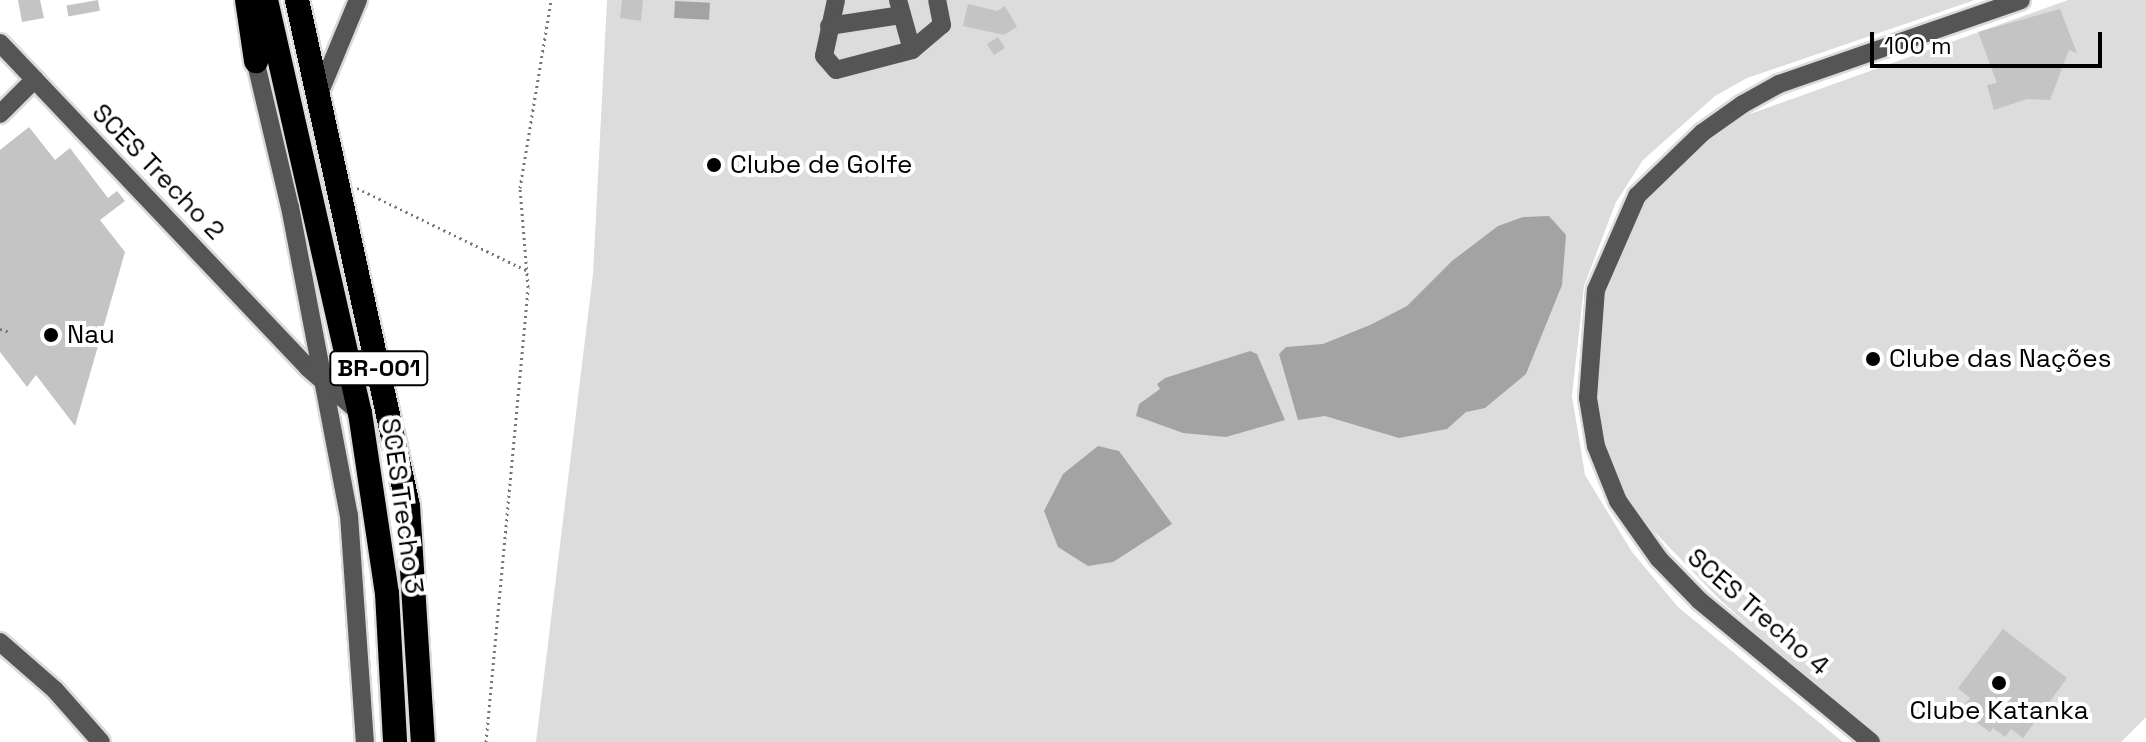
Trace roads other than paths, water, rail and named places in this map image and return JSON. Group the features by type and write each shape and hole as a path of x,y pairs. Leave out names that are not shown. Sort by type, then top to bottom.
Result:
{"highway":[{"path":"247,0 256,61"},
{"name":"SCES Trecho 3","path":"266,0 360,413 387,593 395,742"},
{"name":"SCES Trecho 3","path":"297,0 339,179 408,506 423,742"}],"street":[{"path":"238,0 256,61 325,383 358,591 365,742"},
{"path":"319,94 358,0"},
{"path":"836,0 824,56 836,70 912,50 942,25 937,0"},
{"name":"SCES Trecho 4","path":"1871,742 1700,601 1659,559 1618,501 1596,446 1588,398 1596,290 1637,196 1692,142 1743,104 1779,84 2021,0"},
{"path":"829,26 900,8 912,50"},
{"name":"SCES Trecho 2","path":"0,43 278,336 360,413"},
{"path":"0,114 35,79"},
{"path":"278,336 313,323"},
{"path":"0,642 55,690 101,742"}],"place":[{"name":"Clube de Golfe","path":"714,165"},
{"name":"Nau","path":"51,335"},
{"name":"Clube das Nações","path":"1873,359"},
{"name":"Clube Katanka","path":"1999,683"}]}
